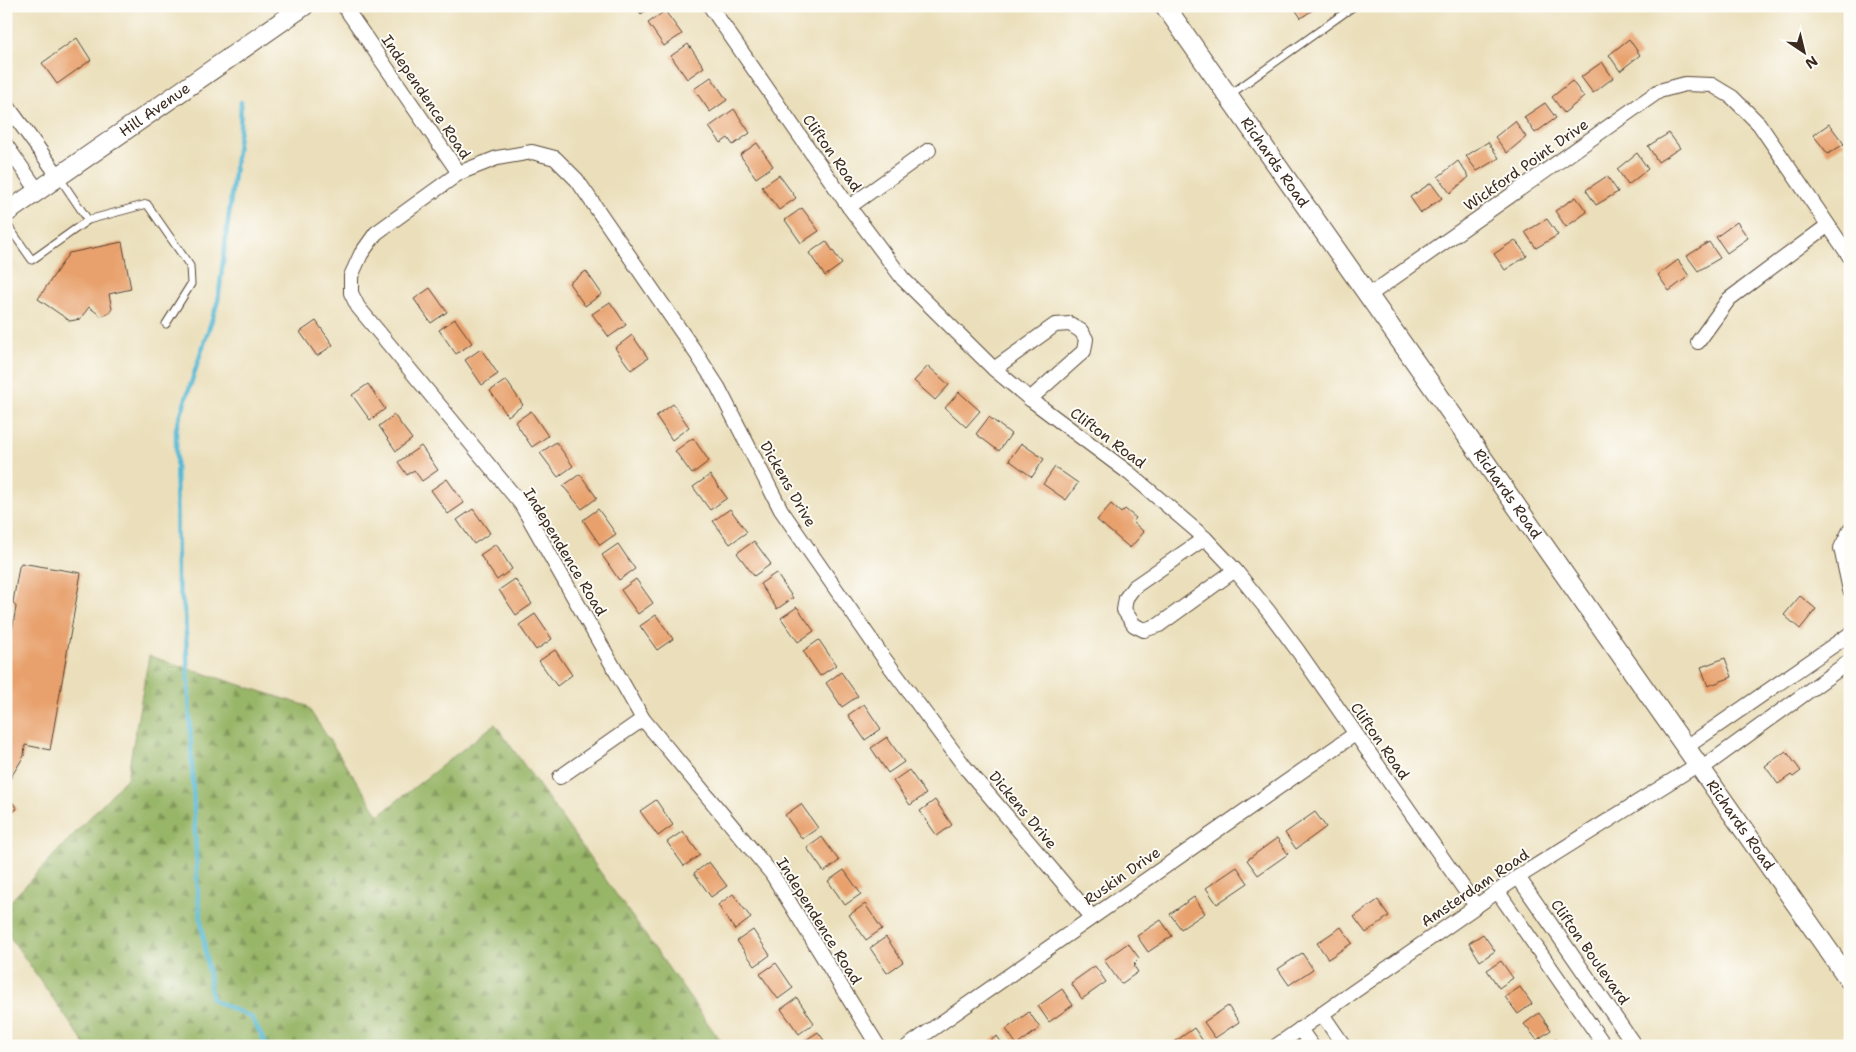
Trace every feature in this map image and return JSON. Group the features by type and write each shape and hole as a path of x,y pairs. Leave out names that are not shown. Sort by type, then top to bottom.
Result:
{"street":[{"name":"Hill Avenue","path":"6,213 304,6"},
{"name":"Independence Road","path":"344,6 459,172 376,233 361,254 351,276 351,293 358,307 521,504 643,719 772,874 878,1046"},
{"name":"Richards Road","path":"1165,6 1850,981"},
{"name":"Clifton Road","path":"714,8 849,207 903,279 994,369 1030,399 1129,473 1205,538 1235,570 1269,612 1476,906"},
{"name":"Wickford Point Drive","path":"1368,296 1659,91 1686,84 1712,85 1732,96 1759,124 1827,226"},
{"path":"6,104 59,176"},
{"path":"6,145 38,191"},
{"path":"849,207 929,150"},
{"name":"Dickens Drive","path":"459,172 497,158 532,152 555,158 577,180 696,353 718,388 781,510 872,641 965,767 1092,917"},
{"path":"1698,342 1729,299 1827,226 1850,257"},
{"path":"994,369 1055,325 1070,324 1081,331 1086,339 1084,351 1030,399"},
{"path":"1850,530 1841,548 1850,590"},
{"path":"1205,538 1134,587 1126,598 1124,610 1134,624 1144,630 1159,625 1235,570"},
{"path":"1685,748 1850,634"},
{"name":"Amsterdam Road","path":"1276,1046 1518,877 1699,767 1850,662"},
{"path":"560,778 643,719"},
{"name":"Ruskin Drive","path":"908,1046 1355,734"},
{"name":"Clifton Boulevard","path":"1518,877 1635,1046"},
{"path":"1498,892 1605,1046"},
{"path":"1322,1014 1344,1046"},
{"path":"1300,1029 1312,1046"}],"lane":[{"path":"1228,96 1354,6"},
{"path":"59,176 88,220"},
{"path":"6,223 32,260 88,220 147,204 190,266 190,284 166,324"}],"green space":[{"path":"149,656 307,706 379,815 495,724 724,1046 86,1046 6,931 6,906 127,778"}],"building":[{"path":"636,6 652,6 641,14"},
{"path":"1293,6 1318,6 1301,18"},
{"path":"665,11 682,34 664,46 648,23"},
{"path":"77,38 91,60 57,84 42,63"},
{"path":"1629,39 1640,55 1620,71 1609,55"},
{"path":"688,44 704,67 687,79 671,56"},
{"path":"1602,62 1613,78 1593,93 1581,77"},
{"path":"711,77 727,100 710,112 694,89"},
{"path":"1572,81 1584,97 1564,113 1552,97"},
{"path":"1545,103 1556,118 1535,133 1524,117"},
{"path":"734,109 750,133 733,145 728,138 721,143 709,127"},
{"path":"1515,121 1526,137 1507,153 1495,137"},
{"path":"1829,124 1844,144 1828,154 1813,135"},
{"path":"1669,133 1680,148 1658,162 1648,146"},
{"path":"1488,142 1499,158 1477,171 1466,156"},
{"path":"757,143 773,166 756,178 740,155"},
{"path":"1637,153 1648,169 1628,185 1617,169"},
{"path":"1458,161 1469,177 1450,193 1438,177"},
{"path":"779,175 796,198 779,210 762,187"},
{"path":"1607,176 1618,192 1596,205 1586,190"},
{"path":"1431,183 1442,198 1421,213 1410,197"},
{"path":"1576,197 1587,212 1566,227 1555,211"},
{"path":"802,208 819,231 801,243 785,220"},
{"path":"1547,219 1558,235 1536,248 1525,232"},
{"path":"1737,222 1748,238 1727,253 1716,237"},
{"path":"1515,240 1527,256 1505,270 1494,254"},
{"path":"826,241 842,264 825,276 809,253"},
{"path":"122,242 131,289 109,294 112,309 108,314 101,316 89,307 80,319 70,321 38,299 69,253"},
{"path":"1709,242 1720,258 1698,271 1687,256"},
{"path":"1678,260 1689,276 1669,291 1658,275"},
{"path":"586,271 602,294 585,306 569,283"},
{"path":"430,288 447,312 431,323 414,299"},
{"path":"610,302 626,325 609,337 592,314"},
{"path":"455,319 472,343 456,354 439,330"},
{"path":"316,321 333,345 317,356 300,332"},
{"path":"632,335 648,358 631,370 615,348"},
{"path":"481,349 498,374 482,385 465,360"},
{"path":"928,366 949,385 935,400 914,381"},
{"path":"506,380 523,405 508,416 490,391"},
{"path":"368,384 385,409 370,420 352,395"},
{"path":"959,392 980,411 966,427 945,408"},
{"path":"673,404 689,427 672,440 656,416"},
{"path":"531,411 548,436 532,447 515,422"},
{"path":"394,415 412,439 396,451 379,426"},
{"path":"989,417 1011,434 999,451 976,434"},
{"path":"693,438 709,461 692,474 675,451"},
{"path":"556,442 573,466 558,477 540,453"},
{"path":"1021,443 1044,459 1032,477 1009,460"},
{"path":"421,446 438,470 422,481 414,470 407,475 398,462"},
{"path":"1055,467 1078,483 1066,500 1043,484"},
{"path":"580,474 597,498 582,509 563,486"},
{"path":"710,475 727,498 710,510 693,487"},
{"path":"447,479 464,503 448,514 431,490"},
{"path":"1111,504 1121,513 1125,509 1136,518 1133,522 1144,532 1130,548 1097,520"},
{"path":"473,509 490,533 474,544 457,520"},
{"path":"598,509 616,534 600,545 583,520"},
{"path":"730,509 747,532 730,544 713,521"},
{"path":"754,541 771,564 754,576 737,553"},
{"path":"496,544 512,569 497,580 480,555"},
{"path":"618,544 635,569 619,580 602,555"},
{"path":"21,563 81,573 50,750 25,745 24,756 6,785 6,667 16,607 13,602"},
{"path":"776,573 793,598 777,609 760,584"},
{"path":"515,579 532,604 516,615 499,590"},
{"path":"636,579 653,603 638,614 621,590"},
{"path":"1800,596 1816,609 1800,629 1784,615"},
{"path":"797,607 814,631 798,642 781,618"},
{"path":"535,614 552,639 536,650 519,625"},
{"path":"656,615 673,639 657,650 640,626"},
{"path":"819,640 836,665 820,676 803,651"},
{"path":"555,650 572,675 557,686 539,661"},
{"path":"1725,658 1732,677 1708,686 1701,667"},
{"path":"841,672 858,696 842,707 826,683"},
{"path":"864,704 881,729 865,740 848,715"},
{"path":"887,737 904,762 888,773 871,748"},
{"path":"1786,751 1801,771 1778,784 1765,766"},
{"path":"909,770 926,794 910,805 893,781"},
{"path":"6,793 17,809 6,817"},
{"path":"656,800 673,825 658,836 640,811"},
{"path":"935,800 952,825 937,836 920,811"},
{"path":"801,804 818,828 802,839 785,815"},
{"path":"1315,812 1326,827 1296,849 1285,833"},
{"path":"683,831 700,855 684,866 667,842"},
{"path":"822,837 839,861 824,872 807,848"},
{"path":"1277,838 1288,854 1258,875 1247,860"},
{"path":"709,862 727,886 711,897 694,873"},
{"path":"1237,867 1248,883 1217,904 1206,888"},
{"path":"844,870 861,894 845,905 828,881"},
{"path":"733,894 751,918 735,930 718,905"},
{"path":"1194,897 1205,913 1181,929 1170,914"},
{"path":"1378,900 1389,916 1366,933 1354,917"},
{"path":"865,904 882,929 866,940 849,915"},
{"path":"1161,920 1172,936 1148,952 1137,936"},
{"path":"1341,927 1352,943 1328,959 1317,943"},
{"path":"753,930 770,955 755,966 737,941"},
{"path":"1483,934 1495,951 1480,961 1469,943"},
{"path":"886,937 903,962 887,973 870,948"},
{"path":"1128,943 1139,958 1134,963 1138,972 1121,984 1104,960"},
{"path":"1302,953 1313,969 1289,985 1278,969"},
{"path":"1501,961 1513,978 1499,988 1487,970"},
{"path":"776,963 793,988 778,999 760,974"},
{"path":"1095,966 1106,982 1082,999 1071,983"},
{"path":"1520,987 1532,1004 1518,1014 1505,997"},
{"path":"1062,989 1073,1005 1049,1022 1038,1006"},
{"path":"797,998 814,1023 799,1034 781,1009"},
{"path":"1228,1006 1239,1022 1215,1038 1204,1022"},
{"path":"1029,1012 1040,1028 1017,1045 1006,1029"},
{"path":"1539,1013 1551,1030 1537,1040 1524,1024"},
{"path":"1194,1028 1205,1044 1203,1046 1169,1046"},
{"path":"818,1032 828,1046 805,1046 803,1042"},
{"path":"997,1036 1004,1046 982,1046"},
{"path":"1556,1039 1561,1046 1547,1046"}],"waterway":[{"path":"241,102 240,127 218,301 176,429 177,579 185,613 198,897 212,1000 251,1017 267,1046"}]}
